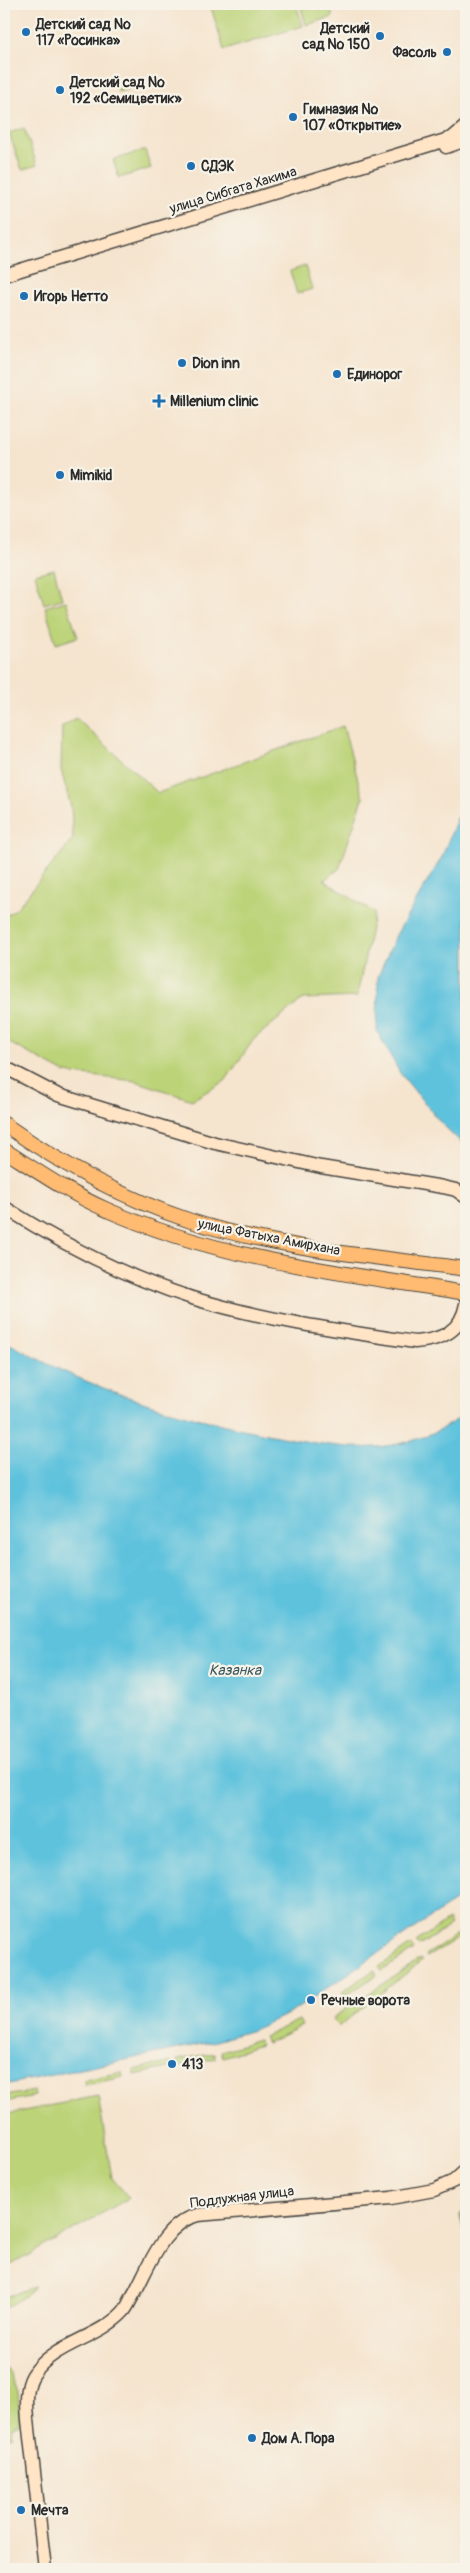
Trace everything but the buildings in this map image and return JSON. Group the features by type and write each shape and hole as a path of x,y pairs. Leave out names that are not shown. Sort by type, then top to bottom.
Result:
{"main road":[{"name":"улица Сибгата Хакима","path":"4,275 452,138 466,126"},
{"name":"улица Сибгата Хакима","path":"4,284 466,140"},
{"path":"4,1067 58,1095 215,1143 321,1167 456,1190 466,1197"},
{"name":"улица Фатыха Амирхана","path":"4,1124 52,1156 107,1186 192,1221 292,1244 466,1269"},
{"name":"улица Фатыха Амирхана","path":"4,1150 60,1186 105,1209 191,1241 303,1267 466,1292"},
{"path":"4,1207 79,1250 125,1271 191,1297 246,1312 415,1342 435,1341 449,1334 460,1323 466,1304"},
{"name":"Подлужная улица","path":"45,2569 30,2442 27,2397 32,2377 50,2357 96,2332 124,2312 156,2253 180,2221 198,2215 391,2198 434,2190 454,2181 466,2170"}],"green space":[{"path":"210,4 296,4 303,26 224,50"},
{"path":"315,4 329,4 333,17 306,25 301,8"},
{"path":"131,79 134,87 118,92 116,84"},
{"path":"24,128 37,165 22,170 9,133"},
{"path":"145,150 151,168 119,178 113,160"},
{"path":"305,266 312,289 297,294 290,271"},
{"path":"54,569 62,599 44,604 35,574"},
{"path":"66,601 78,637 56,644 45,607"},
{"path":"76,718 158,793 343,726 363,798 339,869 324,880 374,913 357,997 303,999 254,1039 225,1081 192,1100 136,1081 65,1073 4,1040 4,917 16,909 73,839 71,807 61,770 62,727"},
{"path":"448,1920 451,1925 419,1946 416,1942"},
{"path":"466,1928 466,1933 427,1957 426,1955"},
{"path":"411,1945 414,1950 382,1971 379,1967"},
{"path":"420,1959 422,1961 338,2027 333,2018"},
{"path":"374,1970 377,1975 345,1996 342,1992"},
{"path":"299,2020 302,2026 267,2043 264,2037"},
{"path":"259,2040 260,2045 223,2057 221,2051"},
{"path":"215,2053 216,2058 178,2066 177,2060"},
{"path":"171,2062 172,2067 135,2075 134,2070"},
{"path":"122,2072 123,2077 85,2085 84,2080"},
{"path":"34,2091 35,2096 4,2102 4,2096"},
{"path":"98,2096 112,2178 129,2198 4,2269 4,2115"},
{"path":"464,2202 466,2203 466,2240 460,2216"},
{"path":"35,2286 26,2296 4,2309 4,2298"},
{"path":"7,2368 18,2391 20,2423 12,2427 11,2436 4,2437 4,2369"}],"water":[{"path":"466,795 466,1147 441,1123 400,1073 377,1031 378,977 396,935 442,857"},
{"name":"Казанка","path":"4,1341 65,1372 144,1402 227,1425 311,1442 354,1447 398,1444 434,1432 466,1413 466,1893 292,2012 253,2030 216,2041 4,2085"}],"place":[{"name":"Детский сад № 117 «Росинка»","path":"26,32"},
{"name":"Детский сад № 150","path":"380,36"},
{"name":"Фасоль","path":"447,52"},
{"name":"Детский сад № 192 «Семицветик»","path":"60,90"},
{"name":"Гимназия № 107 «Открытие»","path":"293,117"},
{"name":"СДЭК","path":"191,166"},
{"name":"Игорь Нетто","path":"24,296"},
{"name":"Dion inn","path":"182,363"},
{"name":"Единорог","path":"337,374"},
{"name":"Millenium clinic","path":"159,401"},
{"name":"Mimikid","path":"60,475"},
{"name":"Речные ворота","path":"311,2000"},
{"name":"413","path":"172,2064"},
{"name":"Дом А. Пора","path":"252,2438"},
{"name":"Мечта","path":"21,2510"}]}
